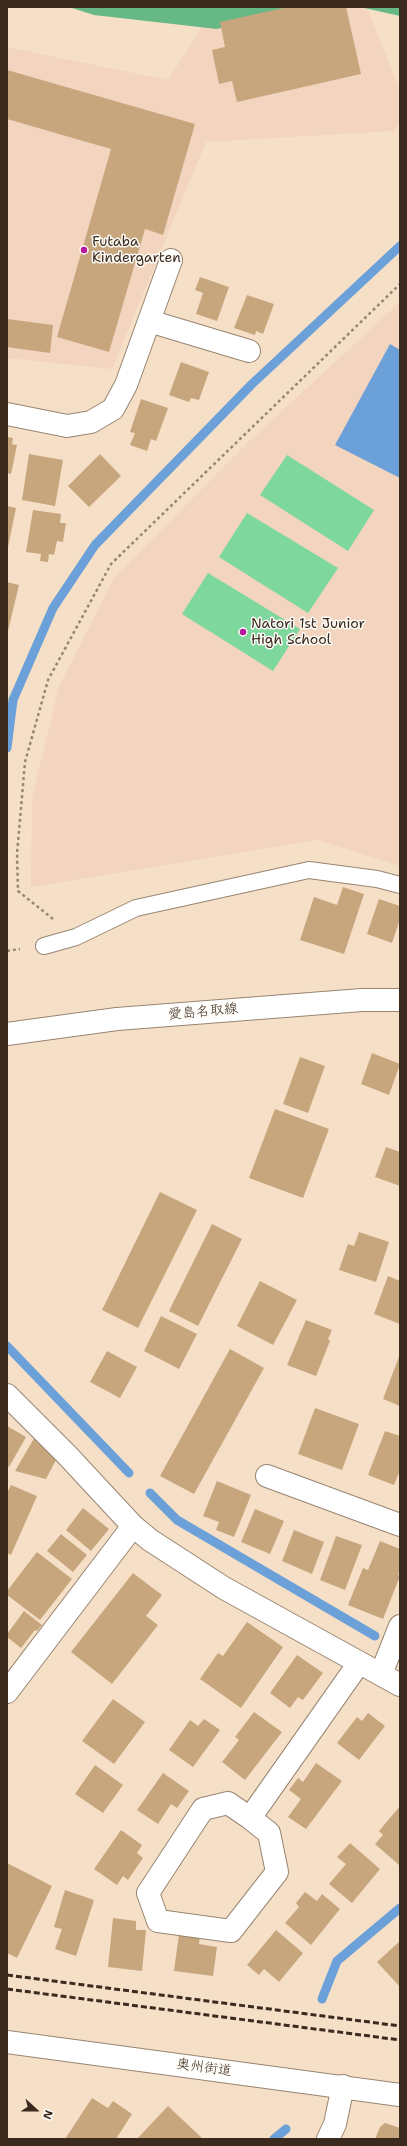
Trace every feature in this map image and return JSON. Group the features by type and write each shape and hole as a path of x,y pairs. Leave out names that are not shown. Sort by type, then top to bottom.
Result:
{"street":[{"path":"7,414 67,426 90,422 113,409 126,385 171,260"},
{"path":"149,321 249,351"},
{"name":"愛島名取線","path":"7,1034 117,1019 362,1000 400,1000"},
{"path":"7,1395 67,1455 133,1526 150,1540 224,1588 400,1685"},
{"path":"267,1476 400,1524"},
{"path":"7,1692 133,1526"},
{"path":"381,1674 400,1626"},
{"path":"250,1818 359,1663"},
{"path":"228,1803 250,1818 269,1833 277,1872 231,1931 158,1921 148,1893 203,1809 228,1803"},
{"name":"奥州街道","path":"7,2042 343,2086 400,2095"},
{"path":"328,2139 335,2124 343,2086"}],"lane":[{"path":"44,946 76,937 136,908 309,870 377,879 400,885"}],"path":[{"path":"76,937 18,891 17,854 25,762 48,680 111,564 400,284"}],"shaded area":[{"name":"Futaba Kindergarten","path":"215,7 367,7 400,91 400,122 394,131 206,142 112,369 7,358 7,47 168,80"},
{"name":"Natori 1st Junior High School","path":"400,302 400,866 318,840 31,887 32,798 59,686 114,578 243,447"}],"green space":[{"path":"69,7 294,7 217,29 94,15"},
{"path":"360,7 400,7 400,16"},
{"path":"287,455 374,510 348,551 260,495"},
{"path":"247,513 338,568 308,613 219,557"},
{"path":"208,573 300,629 273,671 182,614"}],"water":[{"path":"390,344 400,350 400,478 335,445"}],"building":[{"path":"288,7 346,7 361,74 237,102 232,81 219,84 212,50 225,47 220,22"},
{"path":"7,70 195,124 163,235 145,229 109,352 57,337 111,149 7,119"},
{"path":"200,277 229,287 217,321 196,314 203,293 195,290"},
{"path":"247,295 274,304 263,334 256,331 255,335 234,328"},
{"path":"7,319 53,325 50,353 7,347"},
{"path":"181,362 209,372 199,400 191,398 189,402 169,395"},
{"path":"141,399 168,408 156,441 151,439 147,451 130,445 135,433 130,432"},
{"path":"7,437 13,438 12,444 17,445 11,474 7,473"},
{"path":"29,454 63,460 55,506 22,500"},
{"path":"100,454 121,476 89,507 68,486"},
{"path":"7,506 16,508 8,547 7,547"},
{"path":"33,510 61,514 60,523 66,523 63,542 57,541 54,555 49,554 48,562 40,561 41,554 26,552"},
{"path":"7,582 19,585 8,631 7,631"},
{"path":"343,887 364,894 344,954 300,940 314,897 337,905"},
{"path":"379,899 400,906 400,919 392,943 367,934"},
{"path":"372,1053 400,1064 389,1095 361,1084"},
{"path":"300,1057 325,1066 308,1113 283,1104"},
{"path":"275,1109 329,1129 303,1198 249,1178"},
{"path":"386,1147 400,1152 400,1186 375,1177"},
{"path":"160,1192 197,1210 138,1328 102,1310"},
{"path":"212,1224 242,1239 198,1326 169,1311"},
{"path":"359,1232 389,1242 376,1282 339,1270 348,1244 354,1246"},
{"path":"388,1276 400,1281 400,1324 374,1314"},
{"path":"260,1281 297,1300 273,1345 237,1326"},
{"path":"161,1316 197,1334 179,1369 144,1351"},
{"path":"306,1320 332,1330 328,1339 330,1341 316,1376 287,1365"},
{"path":"230,1349 264,1368 194,1494 160,1476"},
{"path":"107,1351 137,1367 120,1398 90,1382"},
{"path":"400,1354 400,1406 383,1399"},
{"path":"315,1408 359,1424 342,1470 298,1454"},
{"path":"7,1426 26,1437 9,1467 7,1466"},
{"path":"385,1431 400,1436 400,1470 394,1485 368,1475"},
{"path":"36,1435 56,1460 46,1479 15,1471"},
{"path":"217,1481 251,1495 234,1537 216,1530 219,1522 203,1516"},
{"path":"11,1485 37,1496 11,1555 7,1553 7,1493"},
{"path":"83,1508 109,1529 91,1551 66,1530"},
{"path":"255,1509 284,1521 270,1554 241,1542"},
{"path":"294,1530 324,1542 312,1574 282,1561"},
{"path":"61,1534 87,1555 73,1572 47,1551"},
{"path":"336,1536 362,1545 345,1590 320,1580"},
{"path":"380,1541 400,1549 400,1568 398,1575 400,1576 383,1619 348,1605 363,1568 368,1570"},
{"path":"37,1552 72,1579 40,1620 7,1595 7,1591"},
{"path":"133,1573 162,1595 146,1616 158,1625 112,1684 71,1652"},
{"path":"24,1611 42,1625 37,1631 35,1630 21,1648 7,1637 7,1634"},
{"path":"247,1622 283,1647 241,1708 200,1679 218,1653 223,1656"},
{"path":"297,1655 323,1673 303,1700 298,1697 290,1708 270,1693"},
{"path":"113,1699 145,1722 114,1764 82,1741"},
{"path":"254,1712 282,1732 245,1780 222,1762 239,1740 235,1737"},
{"path":"368,1713 385,1726 359,1760 337,1743 357,1717 362,1721"},
{"path":"204,1719 220,1730 193,1767 169,1750 190,1720 198,1726"},
{"path":"316,1763 342,1781 306,1829 288,1817 301,1799 289,1790 298,1778 303,1782"},
{"path":"95,1765 123,1785 103,1813 75,1794"},
{"path":"163,1773 189,1791 177,1808 171,1804 158,1824 137,1810"},
{"path":"400,1806 399,1865 375,1844 383,1835 379,1831"},
{"path":"121,1830 142,1845 137,1853 143,1858 128,1880 123,1876 117,1885 94,1869"},
{"path":"350,1843 380,1869 352,1903 329,1884 346,1864 337,1857"},
{"path":"7,1863 52,1886 17,1958 7,1953"},
{"path":"65,1890 94,1900 76,1956 55,1949 62,1929 54,1927"},
{"path":"305,1892 317,1901 322,1894 340,1909 311,1945 285,1923 299,1907 296,1903"},
{"path":"113,1918 136,1921 136,1930 146,1930 142,1971 108,1967"},
{"path":"276,1930 303,1953 279,1982 264,1969 259,1975 247,1965"},
{"path":"179,1934 200,1936 199,1944 217,1947 213,1976 174,1971"},
{"path":"400,1941 400,1987 377,1962"},
{"path":"92,2098 108,2108 113,2101 132,2114 116,2139 65,2139"},
{"path":"168,2106 203,2139 137,2139"},
{"path":"385,2123 400,2128 400,2139 375,2139 380,2127"}],"waterway":[{"path":"7,748 13,700 53,608 95,545 252,384 400,246"},
{"path":"7,1346 129,1473"},
{"path":"150,1493 177,1520 375,1636"},
{"path":"322,1999 337,1961 400,1908"},
{"path":"274,2139 286,2129"}],"railway":[{"path":"7,1975 400,2026"},
{"path":"7,1989 400,2040"}],"place":[{"name":"Futaba Kindergarten","path":"84,250"},
{"name":"Natori 1st Junior High School","path":"243,632"}]}
